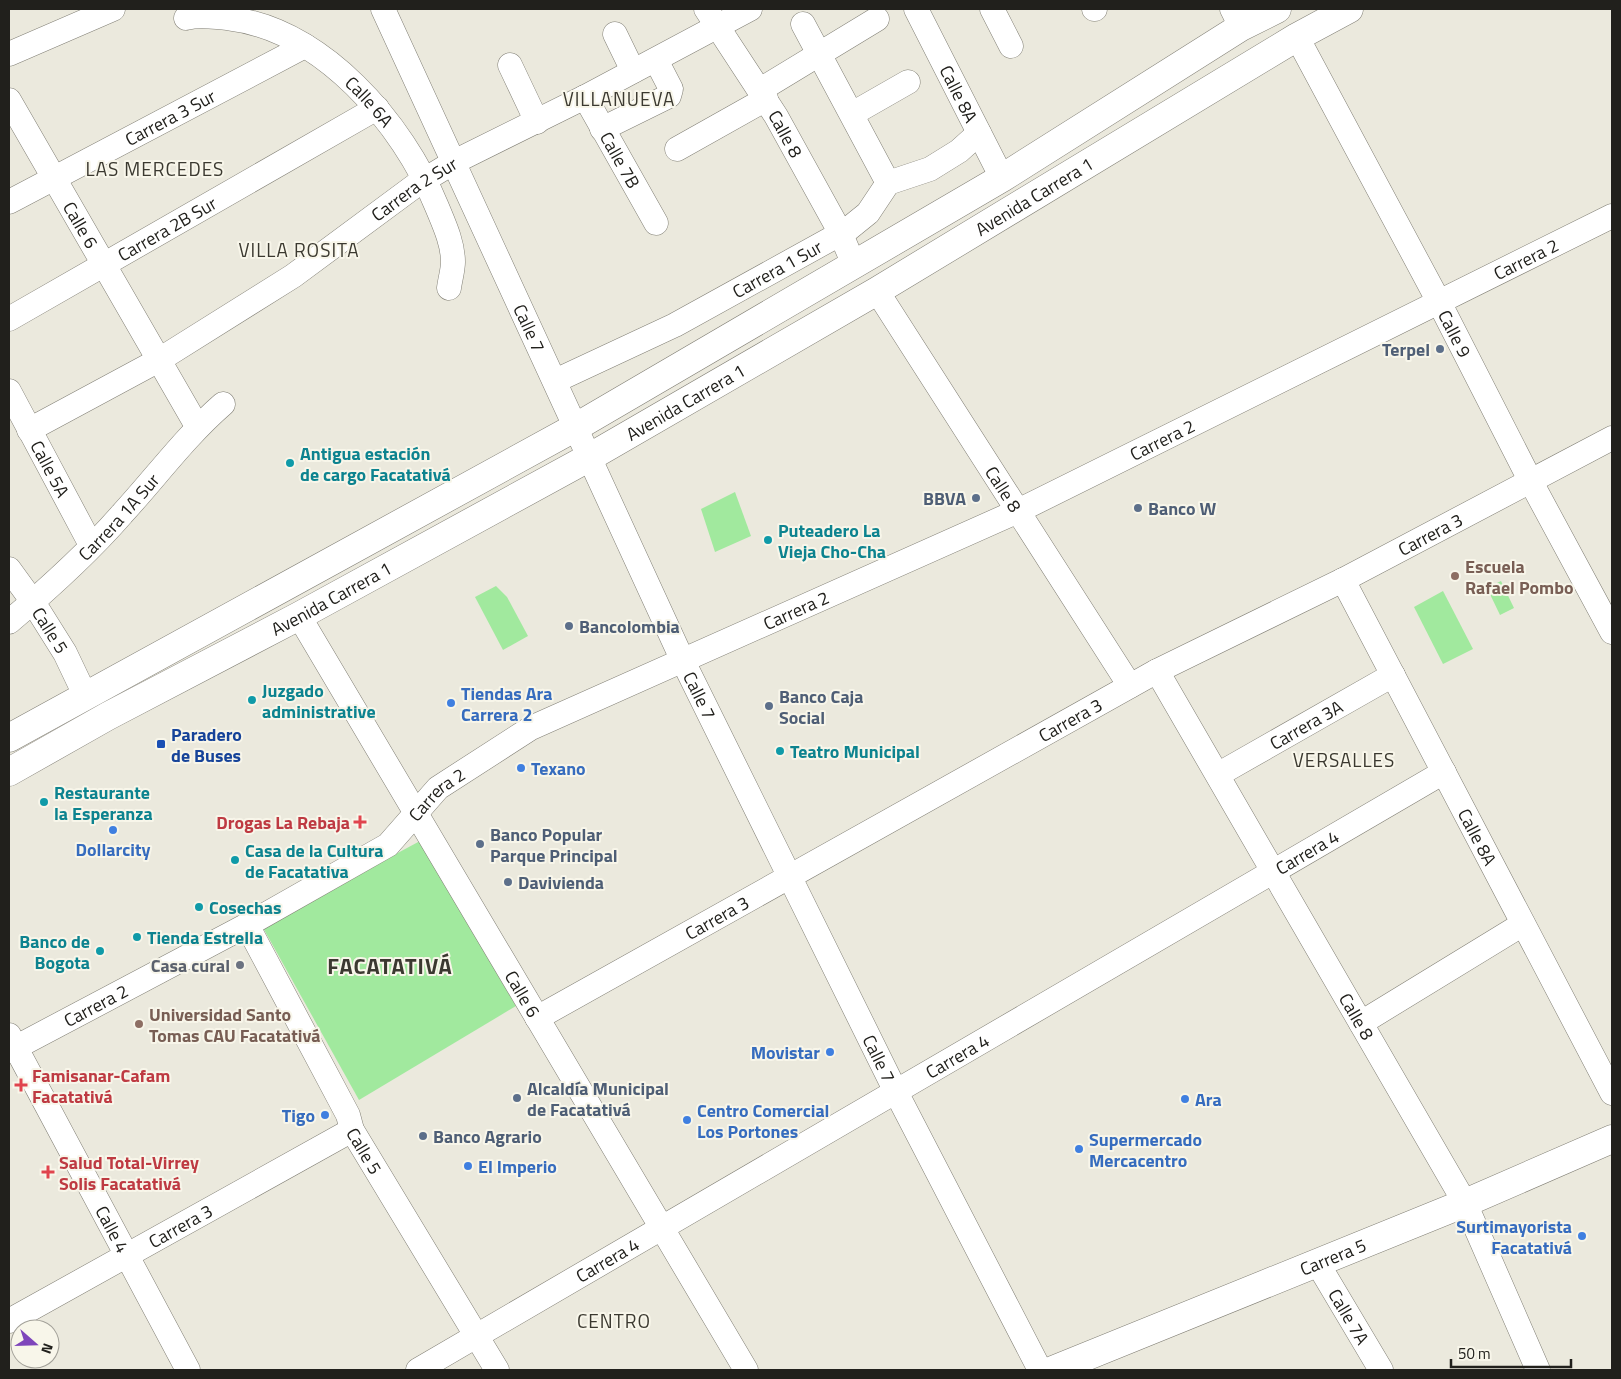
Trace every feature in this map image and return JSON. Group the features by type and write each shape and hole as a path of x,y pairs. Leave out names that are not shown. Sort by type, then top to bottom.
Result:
{"main road":[{"name":"Avenida Carrera 1","path":"9,738 85,694 576,427 1002,178 1236,18 1276,9"},
{"name":"Avenida Carrera 1","path":"9,772 108,716 300,616 590,456 877,290 1297,37 1349,9"},
{"name":"Carrera 5","path":"1053,1370 1466,1203 1612,1138"}],"street":[{"path":"9,54 113,9"},
{"name":"Calle 7","path":"382,9 590,456 682,659 896,1092 1040,1370"},
{"name":"Carrera 2 Sur","path":"29,430 159,360 292,276 424,180 454,162 537,122 656,60 712,18 750,9"},
{"name":"Calle 8A","path":"916,9 1002,178"},
{"path":"992,9 1011,46"},
{"name":"Calle 6A","path":"186,18 204,16 247,20 272,30 305,46 340,73 377,108 424,180 446,231 453,261 449,288"},
{"name":"Calle 8","path":"712,18 763,95 840,232 854,265"},
{"path":"677,149 763,95 819,53 878,19"},
{"path":"804,24 888,183 930,169 979,133"},
{"path":"614,34 633,71"},
{"name":"Calle 9","path":"1297,37 1439,302 1531,482 1612,632"},
{"name":"Carrera 3 Sur","path":"9,202 305,46"},
{"path":"602,129 669,96 671,89 656,60"},
{"path":"510,65 537,122"},
{"path":"852,114 908,82"},
{"name":"Calle 7B","path":"585,97 656,223"},
{"name":"Calle 6","path":"9,100 197,426"},
{"name":"Carrera 2B Sur","path":"9,319 377,108"},
{"name":"Carrera 1 Sur","path":"555,381 675,325 840,232 847,230 868,213 888,183"},
{"name":"Carrera 2","path":"11,1044 247,925 388,845 438,788 530,728 1018,511 1612,216"},
{"name":"Calle 8","path":"877,290 1130,686"},
{"name":"Calle 5A","path":"9,391 91,545"},
{"name":"Carrera 1A Sur","path":"9,622 33,602 121,516 197,426 223,404"},
{"name":"Carrera 3","path":"537,1018 1157,671 1343,580 1612,438"},
{"name":"Calle 5","path":"9,569 33,602 65,653 85,694"},
{"name":"Calle 8A","path":"1343,580 1612,1094"},
{"name":"Calle 6","path":"300,616 746,1370"},
{"name":"Calle 8","path":"1157,671 1219,774 1273,872 1466,1203 1538,1370"},
{"name":"Carrera 3A","path":"1219,774 1393,675"},
{"name":"Carrera 4","path":"418,1370 1444,772"},
{"path":"1361,1023 1523,924"},
{"name":"Calle 5","path":"247,925 348,1115 352,1130 497,1370"},
{"name":"Calle 4","path":"11,1044 188,1370"},
{"name":"Carrera 3","path":"9,1321 352,1130"},
{"name":"Calle 7A","path":"1318,1264 1380,1370"}],"green space":[{"path":"735,492 751,536 715,552 701,509"},
{"path":"1501,581 1514,608 1500,615 1487,588"},
{"path":"496,586 507,597 528,636 503,650 475,597"},
{"path":"1443,591 1473,649 1443,664 1414,607"},
{"path":"420,841 516,1006 359,1100 262,926"}],"place":[{"name":"Terpel","path":"1440,349"},
{"name":"Antigua estación de cargo Facatativá","path":"290,463"},
{"name":"BBVA","path":"976,498"},
{"name":"Banco W","path":"1138,508"},
{"name":"Puteadero La Vieja Cho-Cha","path":"768,540"},
{"name":"Escuela Rafael Pombo","path":"1455,576"},
{"name":"Bancolombia","path":"569,626"},
{"name":"Juzgado administrative","path":"252,700"},
{"name":"Tiendas Ara Carrera 2","path":"451,703"},
{"name":"Banco Caja Social","path":"769,706"},
{"name":"Paradero de Buses","path":"161,744"},
{"name":"Teatro Municipal","path":"780,751"},
{"name":"Texano","path":"521,768"},
{"name":"Restaurante la Esperanza","path":"44,802"},
{"name":"Drogas La Rebaja","path":"360,822"},
{"name":"Dollarcity","path":"113,830"},
{"name":"Banco Popular Parque Principal","path":"480,844"},
{"name":"Casa de la Cultura de Facatativa","path":"235,860"},
{"name":"Davivienda","path":"508,882"},
{"name":"Cosechas","path":"199,907"},
{"name":"Tienda Estrella","path":"137,937"},
{"name":"Banco de Bogota","path":"100,951"},
{"name":"Casa cural","path":"240,965"},
{"name":"Universidad Santo Tomas CAU Facatativá","path":"139,1024"},
{"name":"Movistar","path":"830,1052"},
{"name":"Famisanar-Cafam Facatativá","path":"21,1085"},
{"name":"Alcaldía Municipal de Facatativá","path":"517,1098"},
{"name":"Ara","path":"1185,1099"},
{"name":"Tigo","path":"325,1115"},
{"name":"Centro Comercial Los Portones","path":"687,1120"},
{"name":"Banco Agrario","path":"423,1136"},
{"name":"Supermercado Mercacentro","path":"1079,1149"},
{"name":"El Imperio","path":"468,1166"},
{"name":"Salud Total-Virrey Solis Facatativá","path":"48,1172"},
{"name":"Surtimayorista Facatativá","path":"1582,1236"}],"district":[{"name":"VILLANUEVA","path":"619,98"},
{"name":"LAS MERCEDES","path":"155,168"},
{"name":"VILLA ROSITA","path":"299,249"},
{"name":"VERSALLES","path":"1344,759"},
{"name":"FACATATIVÁ","path":"390,966"},
{"name":"CENTRO","path":"614,1320"}]}
